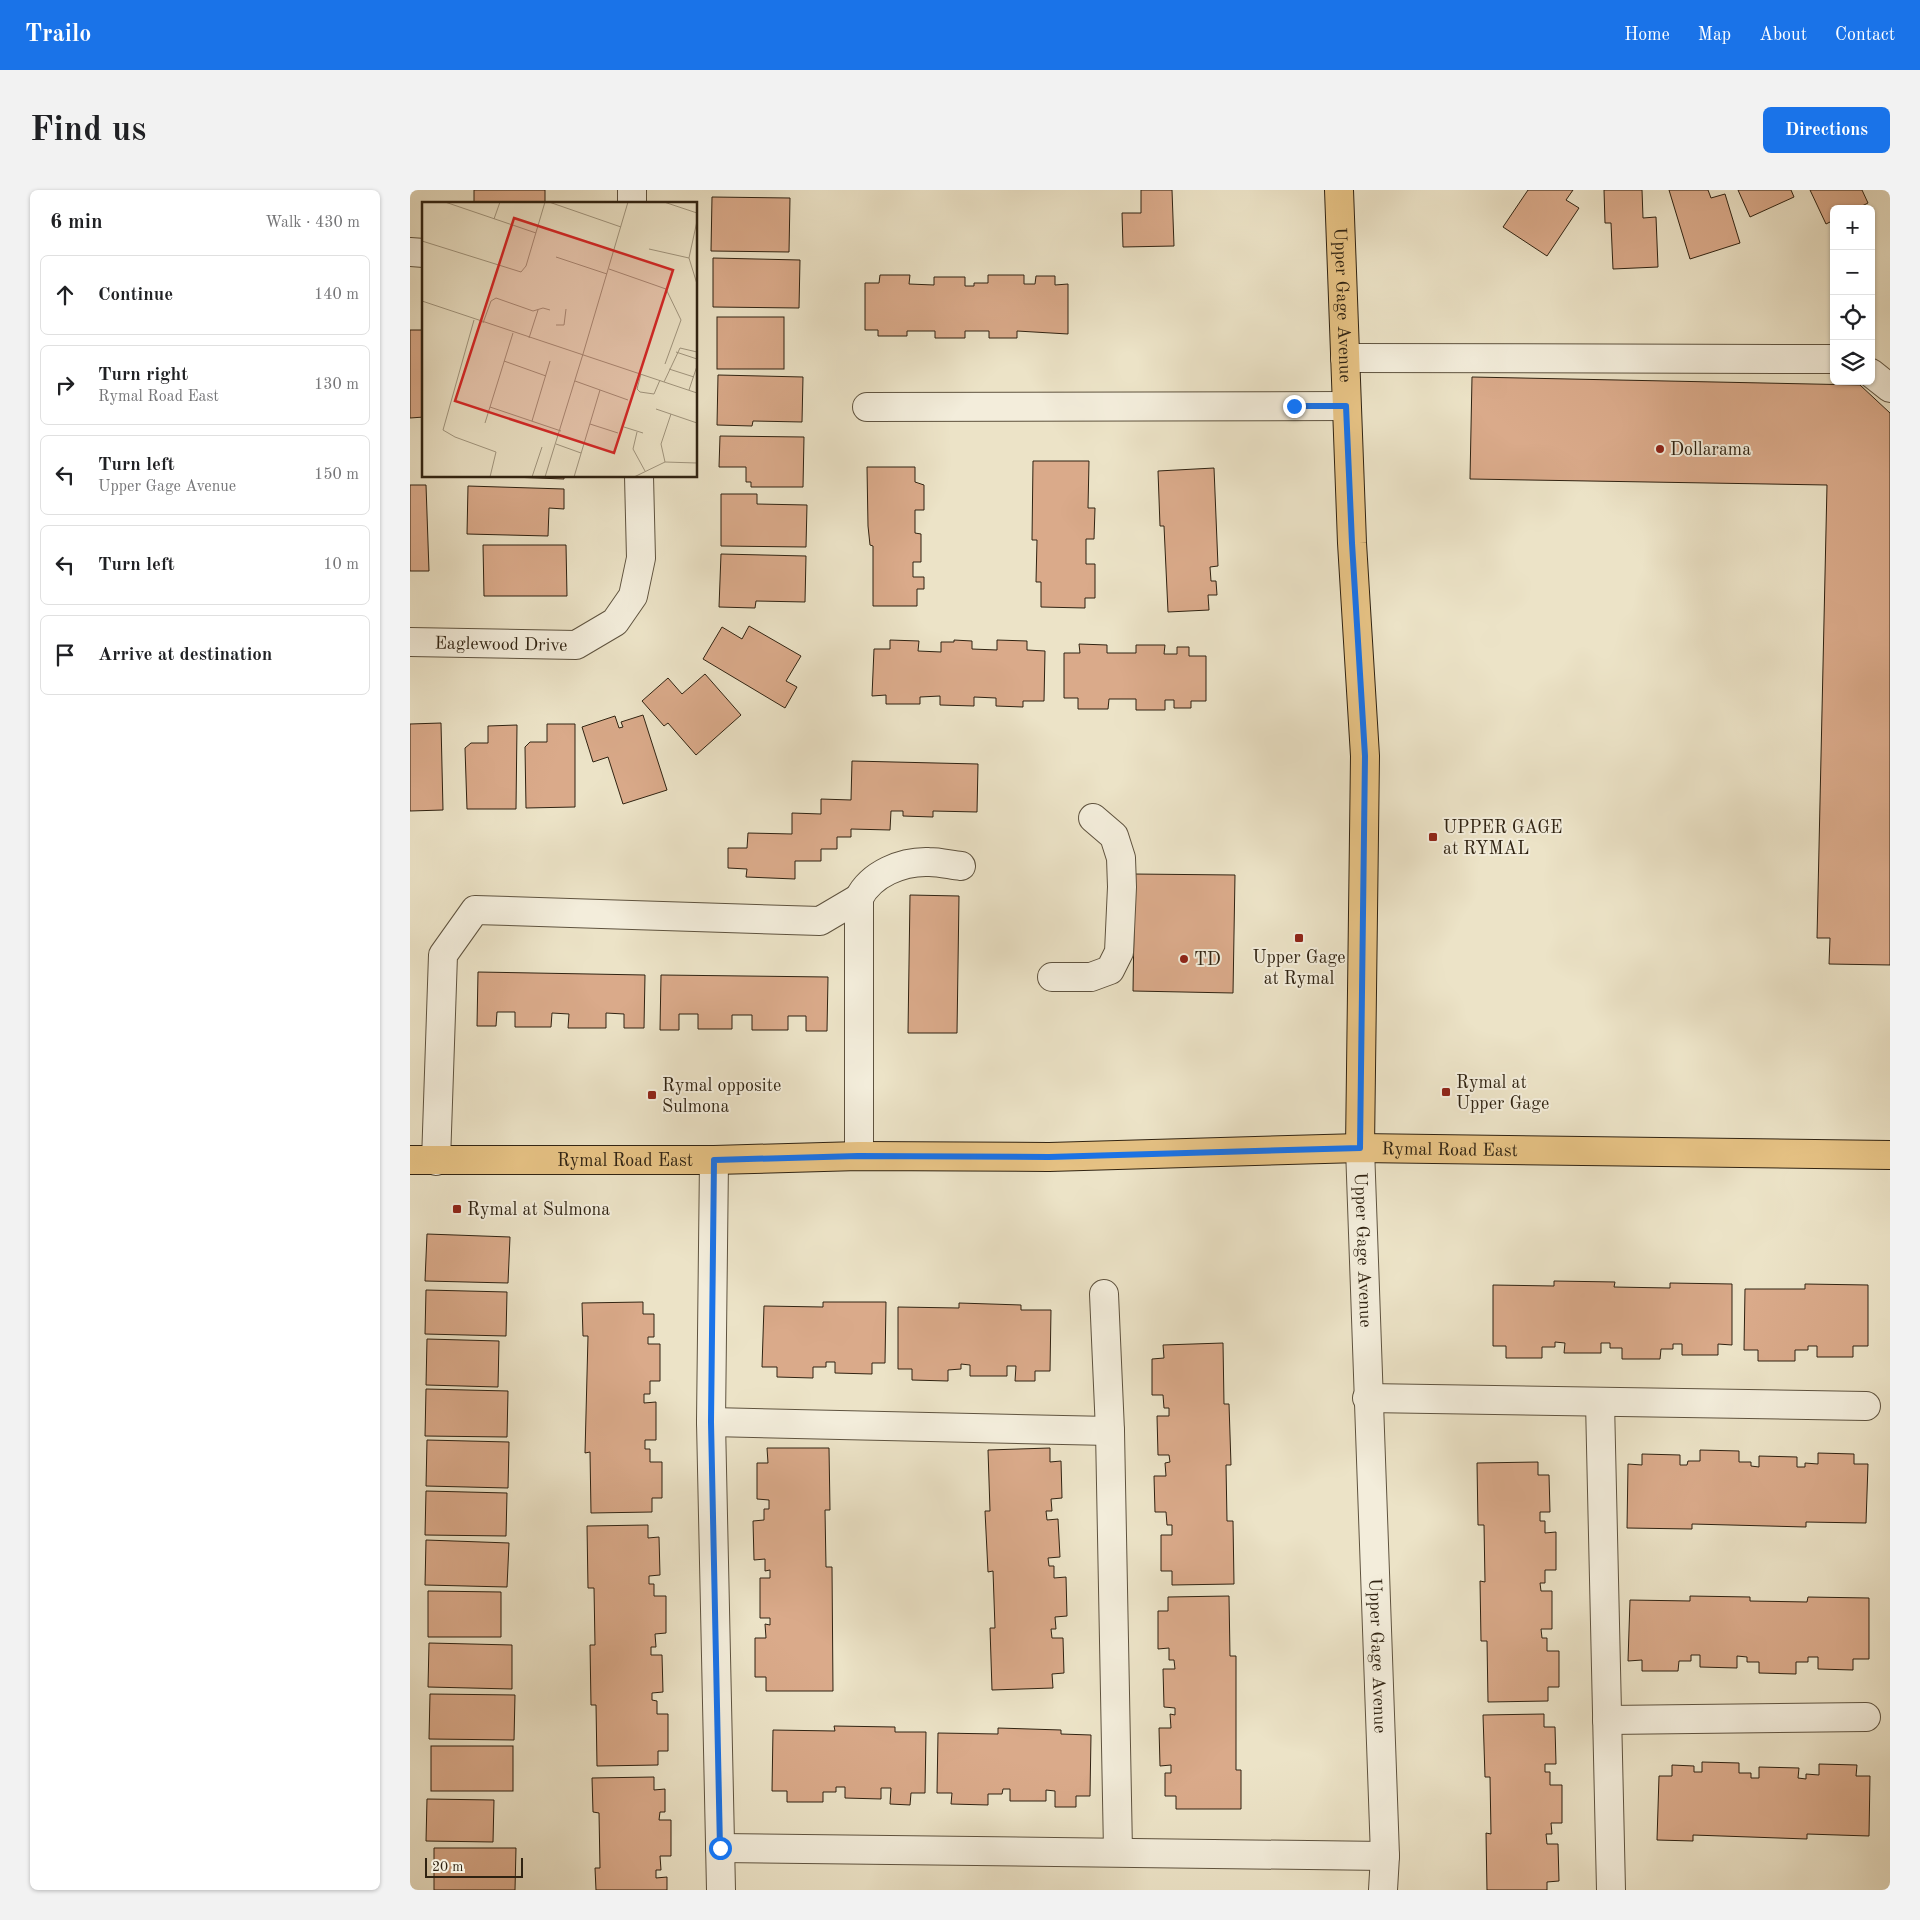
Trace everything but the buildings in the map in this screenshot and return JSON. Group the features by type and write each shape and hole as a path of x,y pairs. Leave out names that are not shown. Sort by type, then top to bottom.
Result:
{"main road":[{"name":"Upper Gage Avenue","path":"1339,190 1352,543 1365,756 1360,1148"},
{"name":"Rymal Road East","path":"423,1160 714,1160 858,1156 1049,1157 1360,1148 1890,1155"}],"street":[{"path":"1345,358 1830,360"},
{"path":"1875,376 1890,388"},
{"path":"867,407 1346,406"},
{"name":"Eaglewood Drive","path":"410,642 576,645 615,622 632,596 641,558 639,478"},
{"path":"1052,978 1091,977 1110,970 1119,952 1122,887 1121,858 1114,836 1093,818"},
{"path":"858,1156 859,898 865,886 894,867 928,861 961,866"},
{"path":"423,1160 443,956 475,910 820,921 859,898"},
{"name":"Upper Gage Avenue","path":"1360,1148 1384,1856 1382,1890"},
{"path":"714,1160 711,1422 721,1890"},
{"path":"1104,1294 1110,1431 1118,1851"},
{"path":"1368,1398 1866,1406"},
{"path":"1600,1402 1611,1890"},
{"path":"711,1422 1110,1431"},
{"path":"1607,1720 1866,1717"},
{"path":"720,1848 1118,1851 1384,1856"}],"place":[{"name":"Dollarama","path":"1660,449"},
{"name":"UPPER GAGE at RYMAL","path":"1433,837"},
{"name":"Upper Gage at Rymal","path":"1299,938"},
{"name":"TD","path":"1184,959"},
{"name":"Rymal at Upper Gage","path":"1446,1092"},
{"name":"Rymal opposite Sulmona","path":"652,1095"},
{"name":"Rymal at Sulmona","path":"457,1209"}],"route":[{"path":"720,1848 711,1422 714,1160 858,1156 1049,1157 1360,1148 1365,756 1346,406 1294,406"}]}
